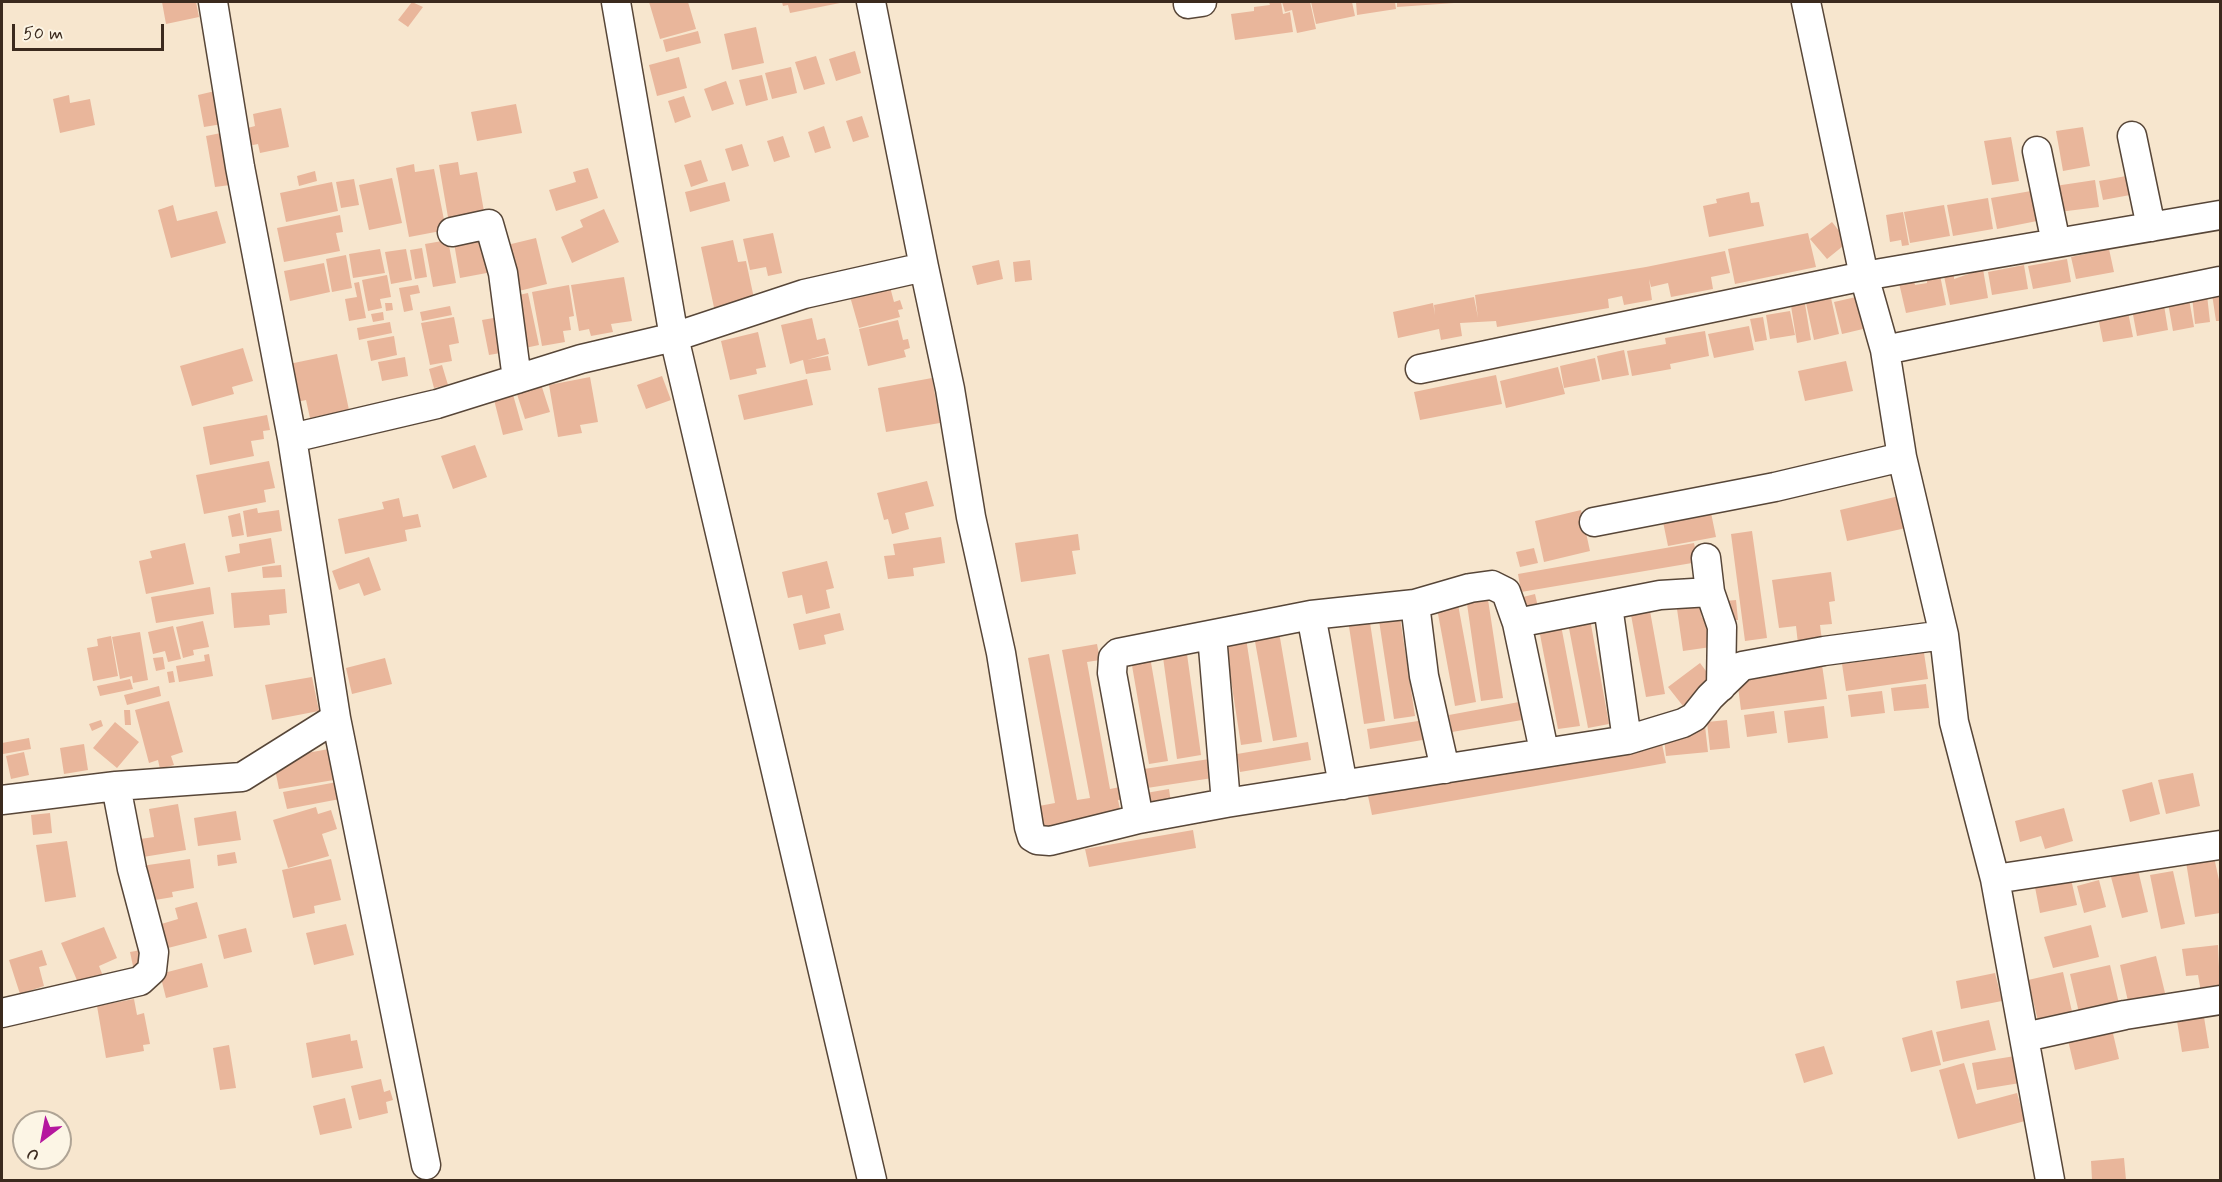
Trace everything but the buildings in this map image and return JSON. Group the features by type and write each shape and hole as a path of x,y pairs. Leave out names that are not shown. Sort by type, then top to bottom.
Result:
{"street":[{"path":"213,2 240,167 292,438 336,718 426,1165"},
{"path":"616,2 674,337 872,1180"},
{"path":"871,2 950,389 970,517 1001,654 1030,833 1037,840 1050,841 1139,819 1226,803 1544,751 1628,740 1683,723 1694,717 1742,666 1824,651 1944,635"},
{"path":"1806,2 1864,276 1885,350 1902,457 1944,635 1954,722 1995,879 2050,1180"},
{"path":"2132,136 2151,227"},
{"path":"2037,151 2056,243"},
{"path":"1420,369 1864,276 2220,215"},
{"path":"452,232 489,224 503,273 517,379"},
{"path":"292,438 437,404 581,358 674,337 804,294 924,267"},
{"path":"1885,350 2220,282"},
{"path":"1594,522 1775,487 1902,457"},
{"path":"1706,558 1710,592 1722,627 1721,687"},
{"path":"1139,819 1112,673 1113,658 1128,651 1311,615 1415,604 1470,588 1492,585 1506,592 1517,623 1544,751"},
{"path":"1517,623 1660,595 1710,592"},
{"path":"1415,604 1424,676 1445,769"},
{"path":"1608,606 1628,740"},
{"path":"1311,615 1343,785"},
{"path":"1212,635 1226,803"},
{"path":"2,800 116,786 242,777 336,718"},
{"path":"2,1013 140,981 153,970 154,952 132,869 116,786"},
{"path":"1995,879 2220,845"},
{"path":"2025,1037 2125,1015 2220,1000"}]}
